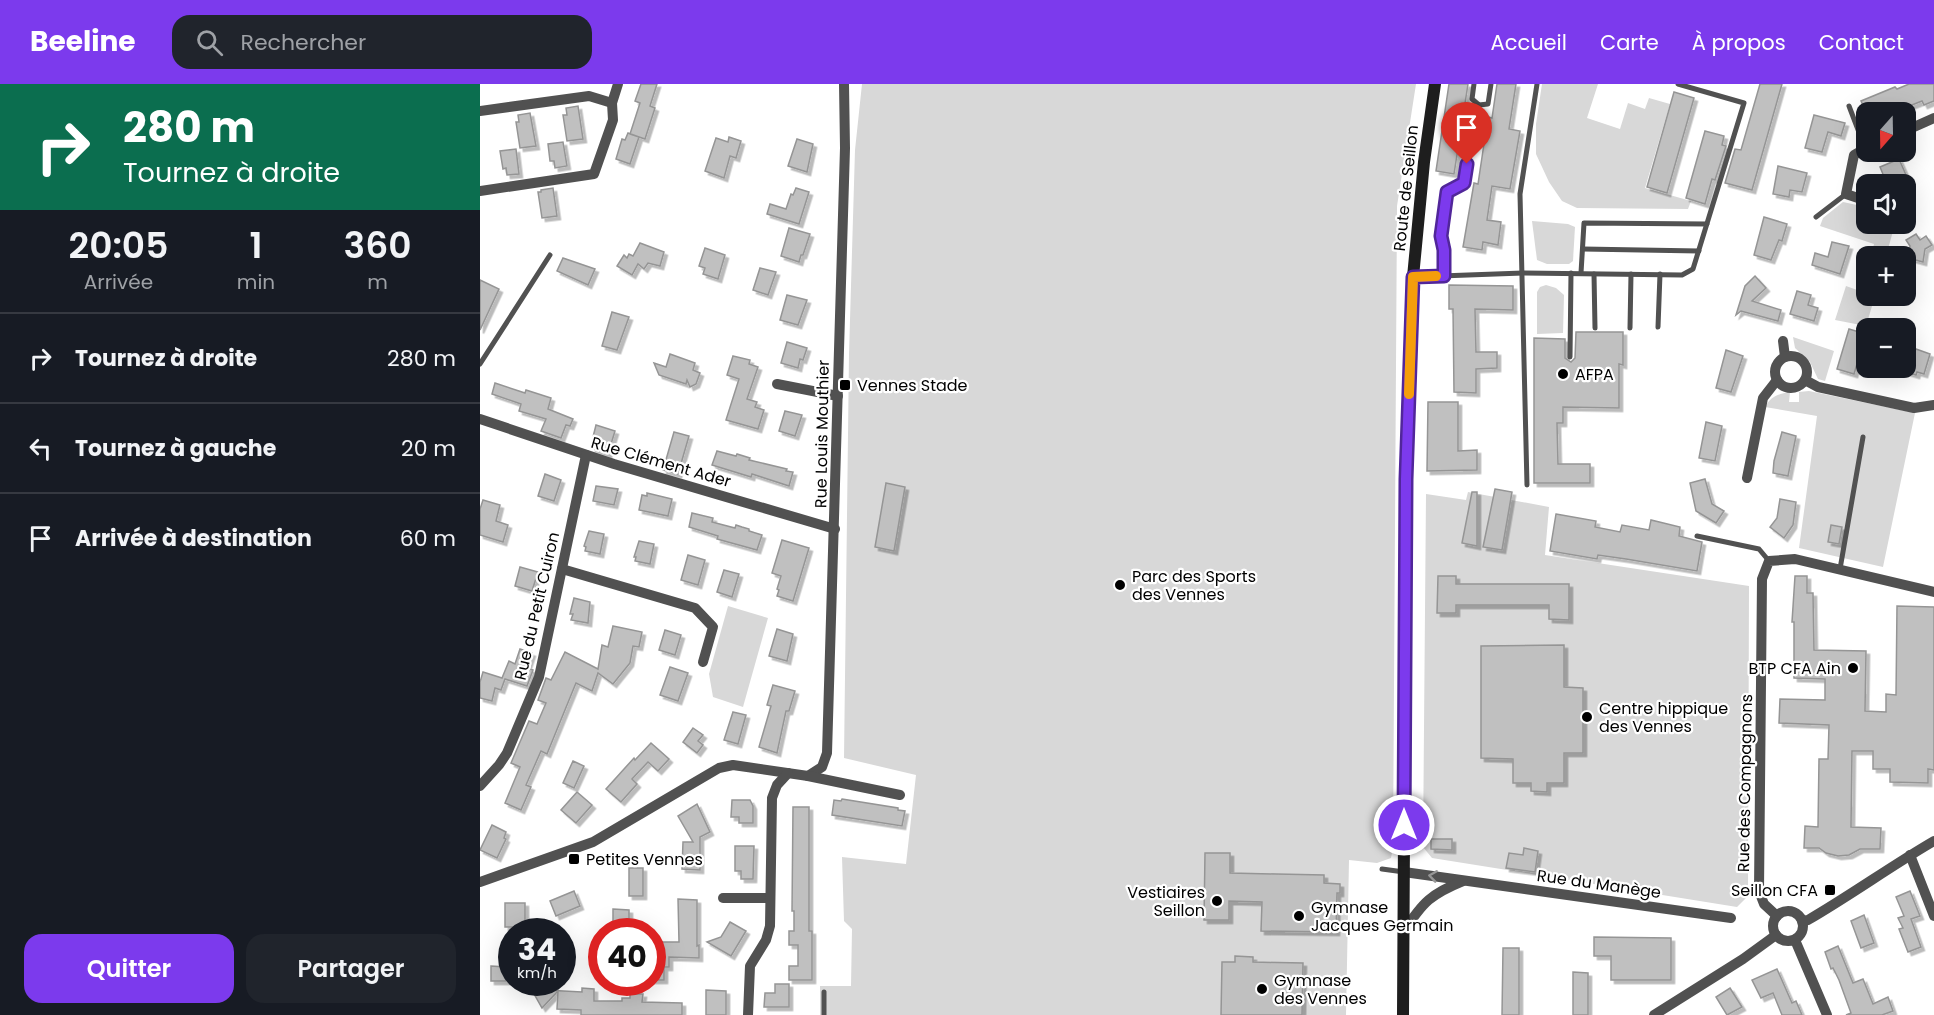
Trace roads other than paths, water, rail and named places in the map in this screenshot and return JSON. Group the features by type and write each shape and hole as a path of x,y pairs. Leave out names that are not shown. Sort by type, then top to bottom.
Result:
{"street":[{"path":"480,191 594,174 613,120 612,103 618,84"},
{"name":"Rue Louis Mouthier","path":"808,776 822,767 827,753 845,148 844,84"},
{"name":"Route de Seillon","path":"1403,1015 1406,479 1413,277 1424,162 1435,84"},
{"path":"480,111 589,96 612,103"},
{"path":"1916,126 1934,118"},
{"path":"1856,154 1846,194 1856,197"},
{"path":"1783,341 1785,357"},
{"path":"1785,357 1801,359 1806,369 1805,380 1797,387 1786,387 1777,381 1776,366 1785,357"},
{"path":"1805,380 1818,387 1914,408 1934,405"},
{"path":"1747,478 1763,398 1777,381"},
{"path":"777,384 838,396"},
{"name":"Rue Clément Ader","path":"480,419 586,455 835,529"},
{"name":"Rue du Petit Cuiron","path":"480,786 507,753 539,677 586,455"},
{"path":"1769,561 1795,559 1934,592"},
{"name":"Rue des Compagnons","path":"1769,561 1762,579 1759,891 1764,904 1777,916"},
{"path":"562,569 695,608 713,627 703,663"},
{"path":"480,882 593,842 719,768 733,765 808,776 900,795"},
{"path":"747,1013 750,966 766,940 770,926 772,798 777,785 788,773"},
{"path":"1802,921 1808,920 1864,887 1934,841"},
{"path":"1910,855 1934,916"},
{"name":"Rue du Manège","path":"1404,872 1731,918"},
{"path":"1404,931 1421,905 1439,891 1463,880"},
{"path":"723,898 770,898"},
{"path":"1791,911 1800,916 1802,921 1803,932 1795,940 1787,941 1776,934 1773,925 1777,916 1791,911"},
{"path":"1654,1015 1743,959 1776,934"},
{"path":"1795,940 1827,1015"}],"lane":[{"path":"1474,84 1472,99 1479,105 1488,104 1491,84"},
{"path":"1527,485 1520,194 1537,84"},
{"path":"1413,277 1523,273 1682,275 1693,269 1744,103 1678,84"},
{"path":"1444,276 1444,250 1441,236 1447,192 1464,183 1479,105"},
{"path":"1849,106 1856,124"},
{"path":"1816,217 1846,194"},
{"path":"1581,273 1584,223 1707,224"},
{"path":"1582,249 1699,250"},
{"path":"480,364 550,255"},
{"path":"1570,357 1571,273"},
{"path":"1594,274 1595,328"},
{"path":"1630,328 1631,274"},
{"path":"1658,327 1660,274"},
{"path":"1840,569 1863,437"},
{"path":"1697,536 1759,549 1769,561"},
{"path":"1382,869 1404,872"},
{"path":"824,992 824,1015"}],"place":[{"name":"AFPA","path":"1563,374"},
{"name":"Vennes Stade","path":"845,385"},
{"name":"Parc des Sports des Vennes","path":"1120,585"},
{"name":"BTP CFA Ain","path":"1853,668"},
{"name":"Centre hippique des Vennes","path":"1587,717"},
{"name":"Petites Vennes","path":"574,859"},
{"name":"Seillon CFA","path":"1830,890"},
{"name":"Vestiaires Seillon","path":"1217,901"},
{"name":"Gymnase Jacques Germain","path":"1299,916"},
{"name":"Gymnase des Vennes","path":"1262,989"}]}
